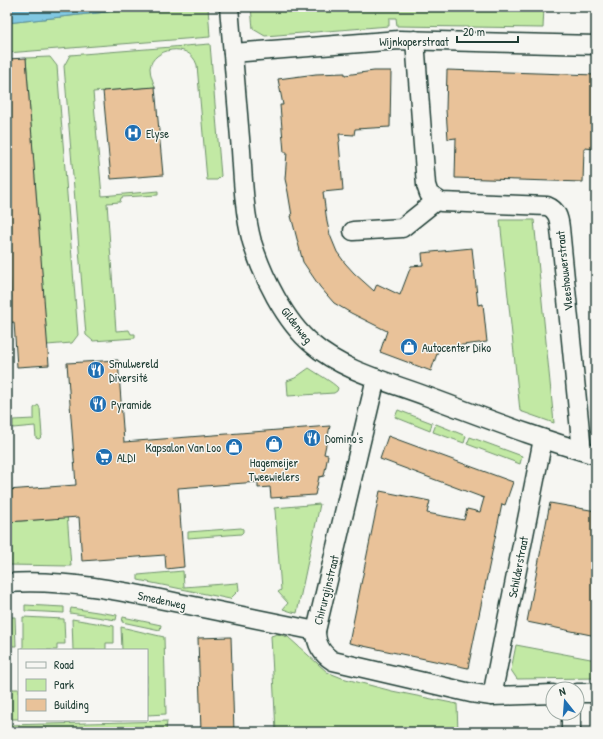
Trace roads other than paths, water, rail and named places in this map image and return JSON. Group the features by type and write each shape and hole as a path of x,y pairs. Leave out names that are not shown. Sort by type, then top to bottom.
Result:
{"street":[{"name":"Gildenweg","path":"229,7 243,185 248,220 252,240 266,278 275,296 289,317 310,343 320,351 349,367 543,439 589,453"},
{"name":"Wijnkoperstraat","path":"233,53 383,40 596,45"},
{"path":"353,231 402,228 437,200 429,194 426,185 415,40"},
{"name":"Vleeshouwerstraat","path":"437,200 441,202 542,206 552,208 555,211 559,223 589,453"},
{"name":"Chirurgijnstraat","path":"376,378 316,631 321,651 333,661 471,693 492,696 545,694"},
{"name":"Schilderstraat","path":"492,696 543,439"},
{"name":"Smedenweg","path":"7,583 44,582 83,585 316,631"},
{"path":"585,693 596,693"},
{"path":"571,721 572,732"}],"water":[{"path":"7,7 151,7 7,23"}],"place":[{"name":"Elyse","path":"133,133"},
{"name":"Autocenter Diko","path":"409,347"},
{"name":"Smulwereld Diversité","path":"96,370"},
{"name":"Pyramide","path":"98,404"},
{"name":"Domino's","path":"312,438"},
{"name":"Hagemeijer Tweewielers","path":"274,444"},
{"name":"Kapsalon Van Loo","path":"234,447"},
{"name":"ALDI","path":"104,457"}]}
